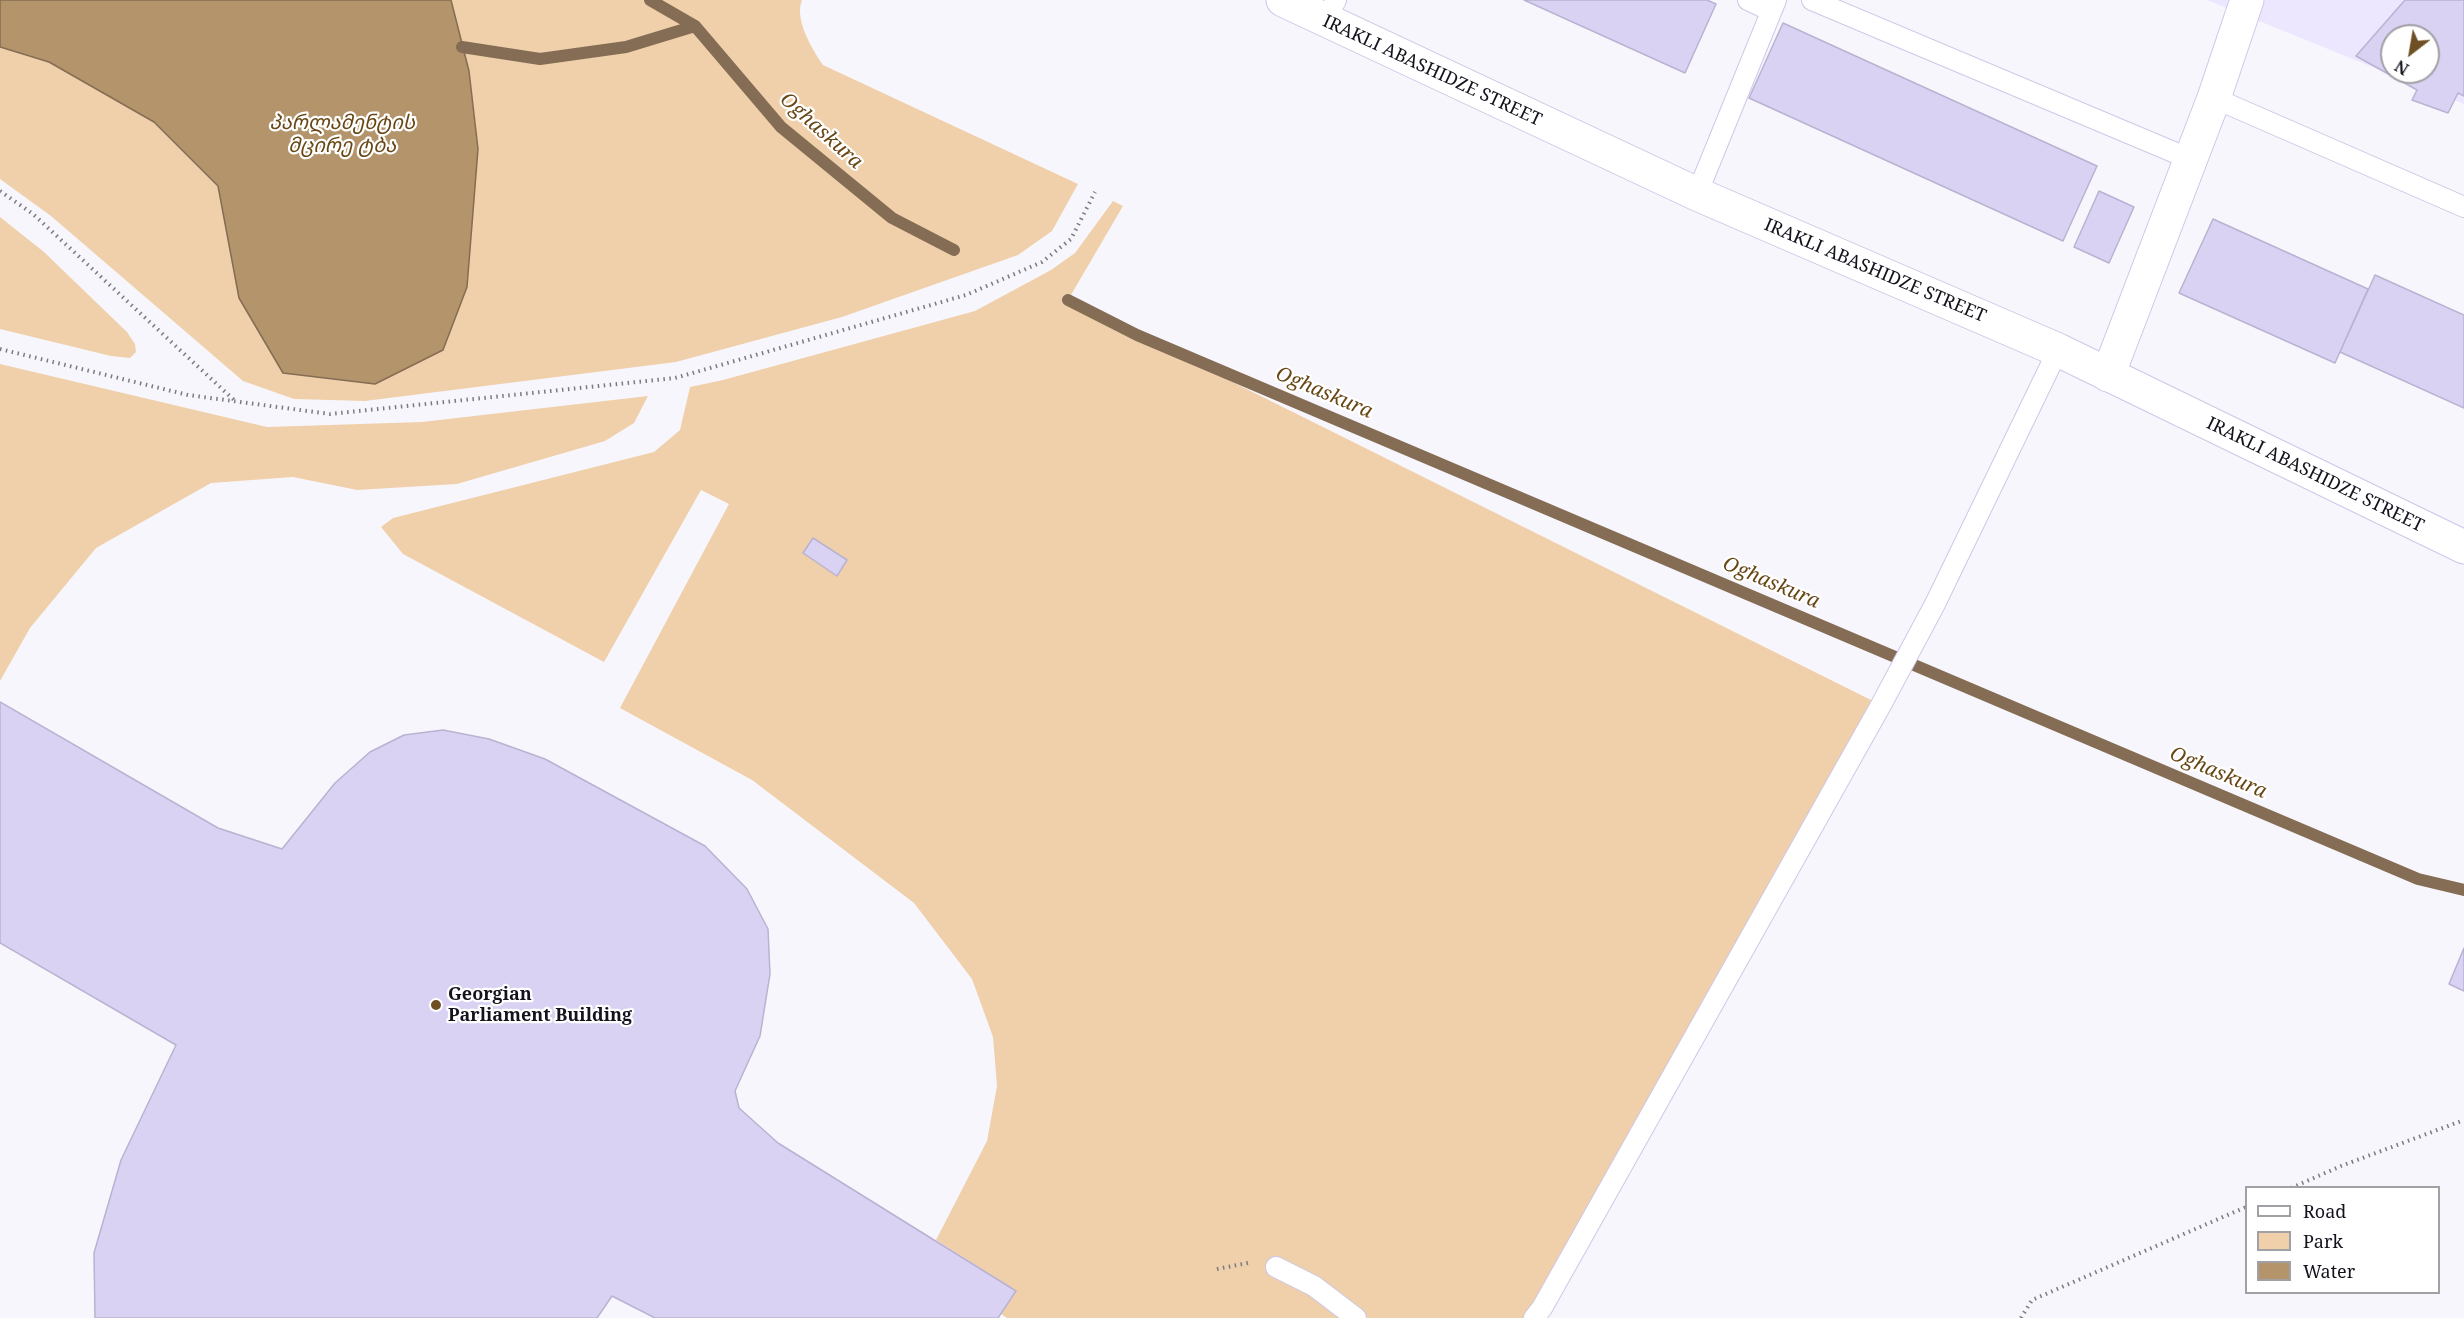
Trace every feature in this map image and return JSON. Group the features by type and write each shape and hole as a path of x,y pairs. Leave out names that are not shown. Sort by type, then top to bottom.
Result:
{"main road":[{"name":"IRAKLI ABASHIDZE STREET","path":"1283,0 1331,11 1697,194 2058,350 2464,547"},
{"path":"2108,375 2214,98 2247,0"}],"lane":[{"path":"1697,194 1774,6 1748,0"},
{"path":"1812,0 2190,159"},
{"path":"2214,98 2464,207"},
{"path":"1534,1318 1542,1308 1881,705 1935,604 2058,350"},
{"path":"1276,1267 1314,1286 1356,1318"}],"path":[{"path":"0,191 33,214 235,401"},
{"path":"0,349 188,394 330,414 675,378 966,295 1042,262 1071,239 1095,192"},
{"path":"2296,1186 2341,1166 2464,1120"},
{"path":"2021,1318 2031,1300 2245,1208"}],"shaded area":[{"path":"2207,0 2464,0 2464,104 2415,84 2440,84 2440,24 2380,24 2380,70"}],"green space":[{"path":"0,0 802,0 800,16 802,25 823,65 1078,184 1052,231 1018,255 842,317 676,362 365,401 294,399 243,381 51,216 0,179"},
{"path":"1113,201 1123,206 1068,300 1881,705 1534,1318 1007,1318 1001,1314 1016,1291 936,1240 987,1141 997,1086 993,1037 972,979 914,903 752,780 620,708 729,504 701,490 604,662 403,554 381,527 393,518 654,452 680,430 690,387 975,311 1051,270 1075,253"},
{"path":"0,217 44,252 127,332 135,344 136,352 130,358 111,356 0,329"},
{"path":"0,364 267,427 422,422 648,396 634,423 605,441 457,484 357,490 293,477 211,483 96,548 30,628 0,681"}],"water":[{"name":"პარლამენტის მცირე ტბა","path":"0,0 451,0 469,71 478,149 467,287 443,350 375,384 283,373 239,298 218,186 154,122 49,62 0,47"}],"building":[{"path":"1524,0 1707,0 1716,4 1685,73"},
{"path":"2405,0 2464,0 2464,96 2458,93 2448,113 2412,100 2417,90 2406,84 2440,84 2440,24 2384,24"},
{"path":"1783,23 2097,166 2063,241 1749,98"},
{"path":"2380,29 2380,69 2356,56"},
{"path":"2099,191 2134,207 2109,263 2074,247"},
{"path":"2213,219 2368,289 2335,363 2179,293"},
{"path":"2375,275 2464,315 2464,408 2340,352"},
{"path":"813,538 847,560 837,576 803,553"},
{"name":"Georgian Parliament Building","path":"0,702 218,828 282,849 335,783 370,752 404,735 443,730 489,739 545,759 705,846 747,889 768,929 770,974 760,1036 735,1091 739,1108 778,1143 1016,1291 998,1318 655,1318 612,1296 597,1318 95,1318 94,1253 121,1160 176,1045 0,943"},
{"path":"2464,948 2464,991 2449,984"}],"waterway":[{"name":"Oghaskura","path":"650,0 695,26 781,127 892,218 954,250"},
{"path":"462,47 540,59 626,47 695,26"},
{"name":"Oghaskura","path":"1068,300 1137,335 2418,879 2464,890"}],"place":[{"name":"Georgian Parliament Building","path":"436,1005"}]}
